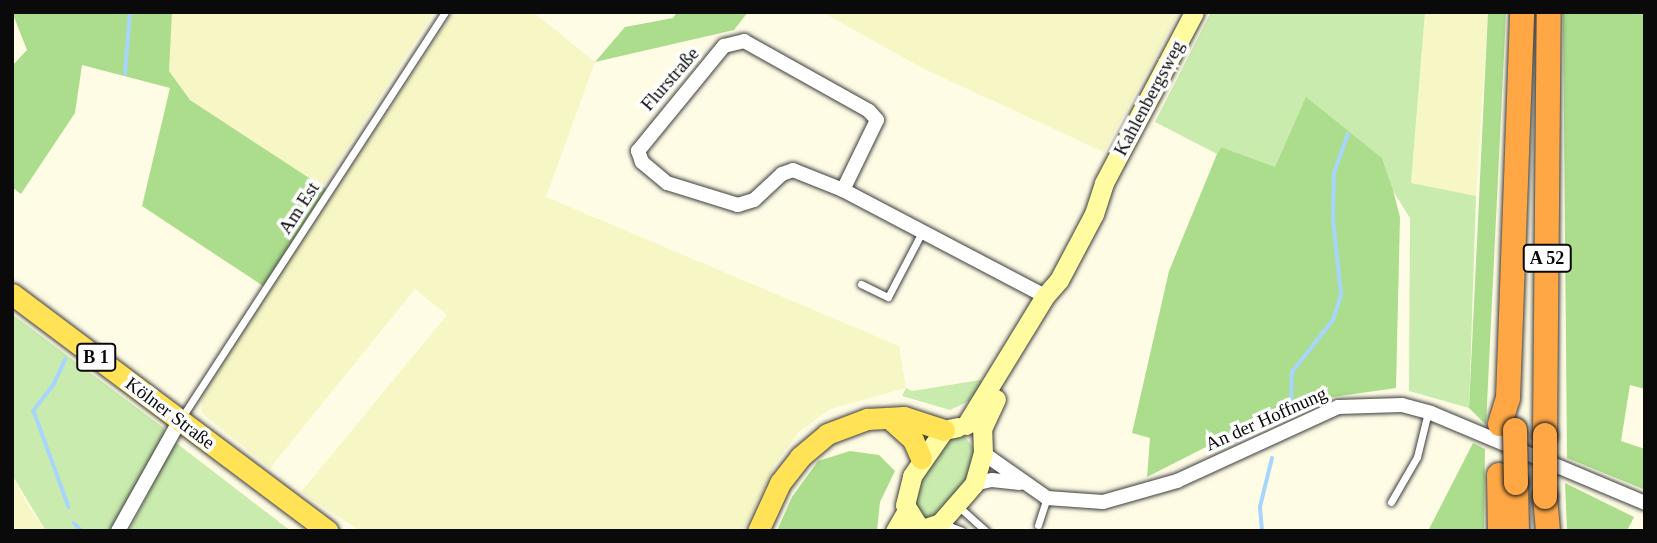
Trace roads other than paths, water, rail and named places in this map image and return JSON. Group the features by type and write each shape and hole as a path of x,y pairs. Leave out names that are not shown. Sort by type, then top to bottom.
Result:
{"highway":[{"name":"A 52","path":"1517,531 1508,479 1508,398 1522,12"},
{"name":"A 52","path":"1546,531 1549,12"},
{"path":"1500,531 1508,479"}],"main road":[{"name":"Kölner Straße","path":"12,294 328,531"},
{"path":"758,531 780,482 800,457 827,434 848,424 904,416 944,430"},
{"path":"890,419 912,440 921,458"}],"street":[{"name":"Kahlenbergsweg","path":"966,425 1010,359 1045,296 1050,274 1083,209 1104,183 1194,12"},
{"name":"Flurstraße","path":"843,190 877,120 869,111 744,41 724,46 638,151 642,162 667,183 738,205 754,200 782,174 793,170 843,190 1045,296"},
{"name":"Kahlenbergsweg","path":"940,523 958,506 974,484 982,446 1010,359"},
{"name":"An der Hoffnung","path":"982,446 1020,483 1047,498 1103,502 1137,495 1338,407 1402,405 1428,412 1645,503"},
{"path":"118,531 180,420"},
{"path":"914,523 906,491 921,458 944,430 966,425 982,446"},
{"name":"An der Hoffnung","path":"974,484 992,480 1020,483"},
{"path":"895,531 914,523 940,523"}],"lane":[{"name":"Am Est","path":"180,420 445,12"},
{"path":"861,284 888,297 922,231"},
{"path":"1391,502 1417,457 1428,412"},
{"path":"1038,525 1047,498"},
{"path":"958,506 986,531"},
{"path":"940,523 962,531"}],"waterway":[{"path":"125,74 130,12"},
{"path":"1291,401 1292,372 1333,320 1341,295 1333,219 1334,173 1348,134"},
{"path":"66,359 54,385 34,411 69,507"},
{"path":"1262,531 1260,507 1272,458"},
{"path":"74,523 82,531"}]}
